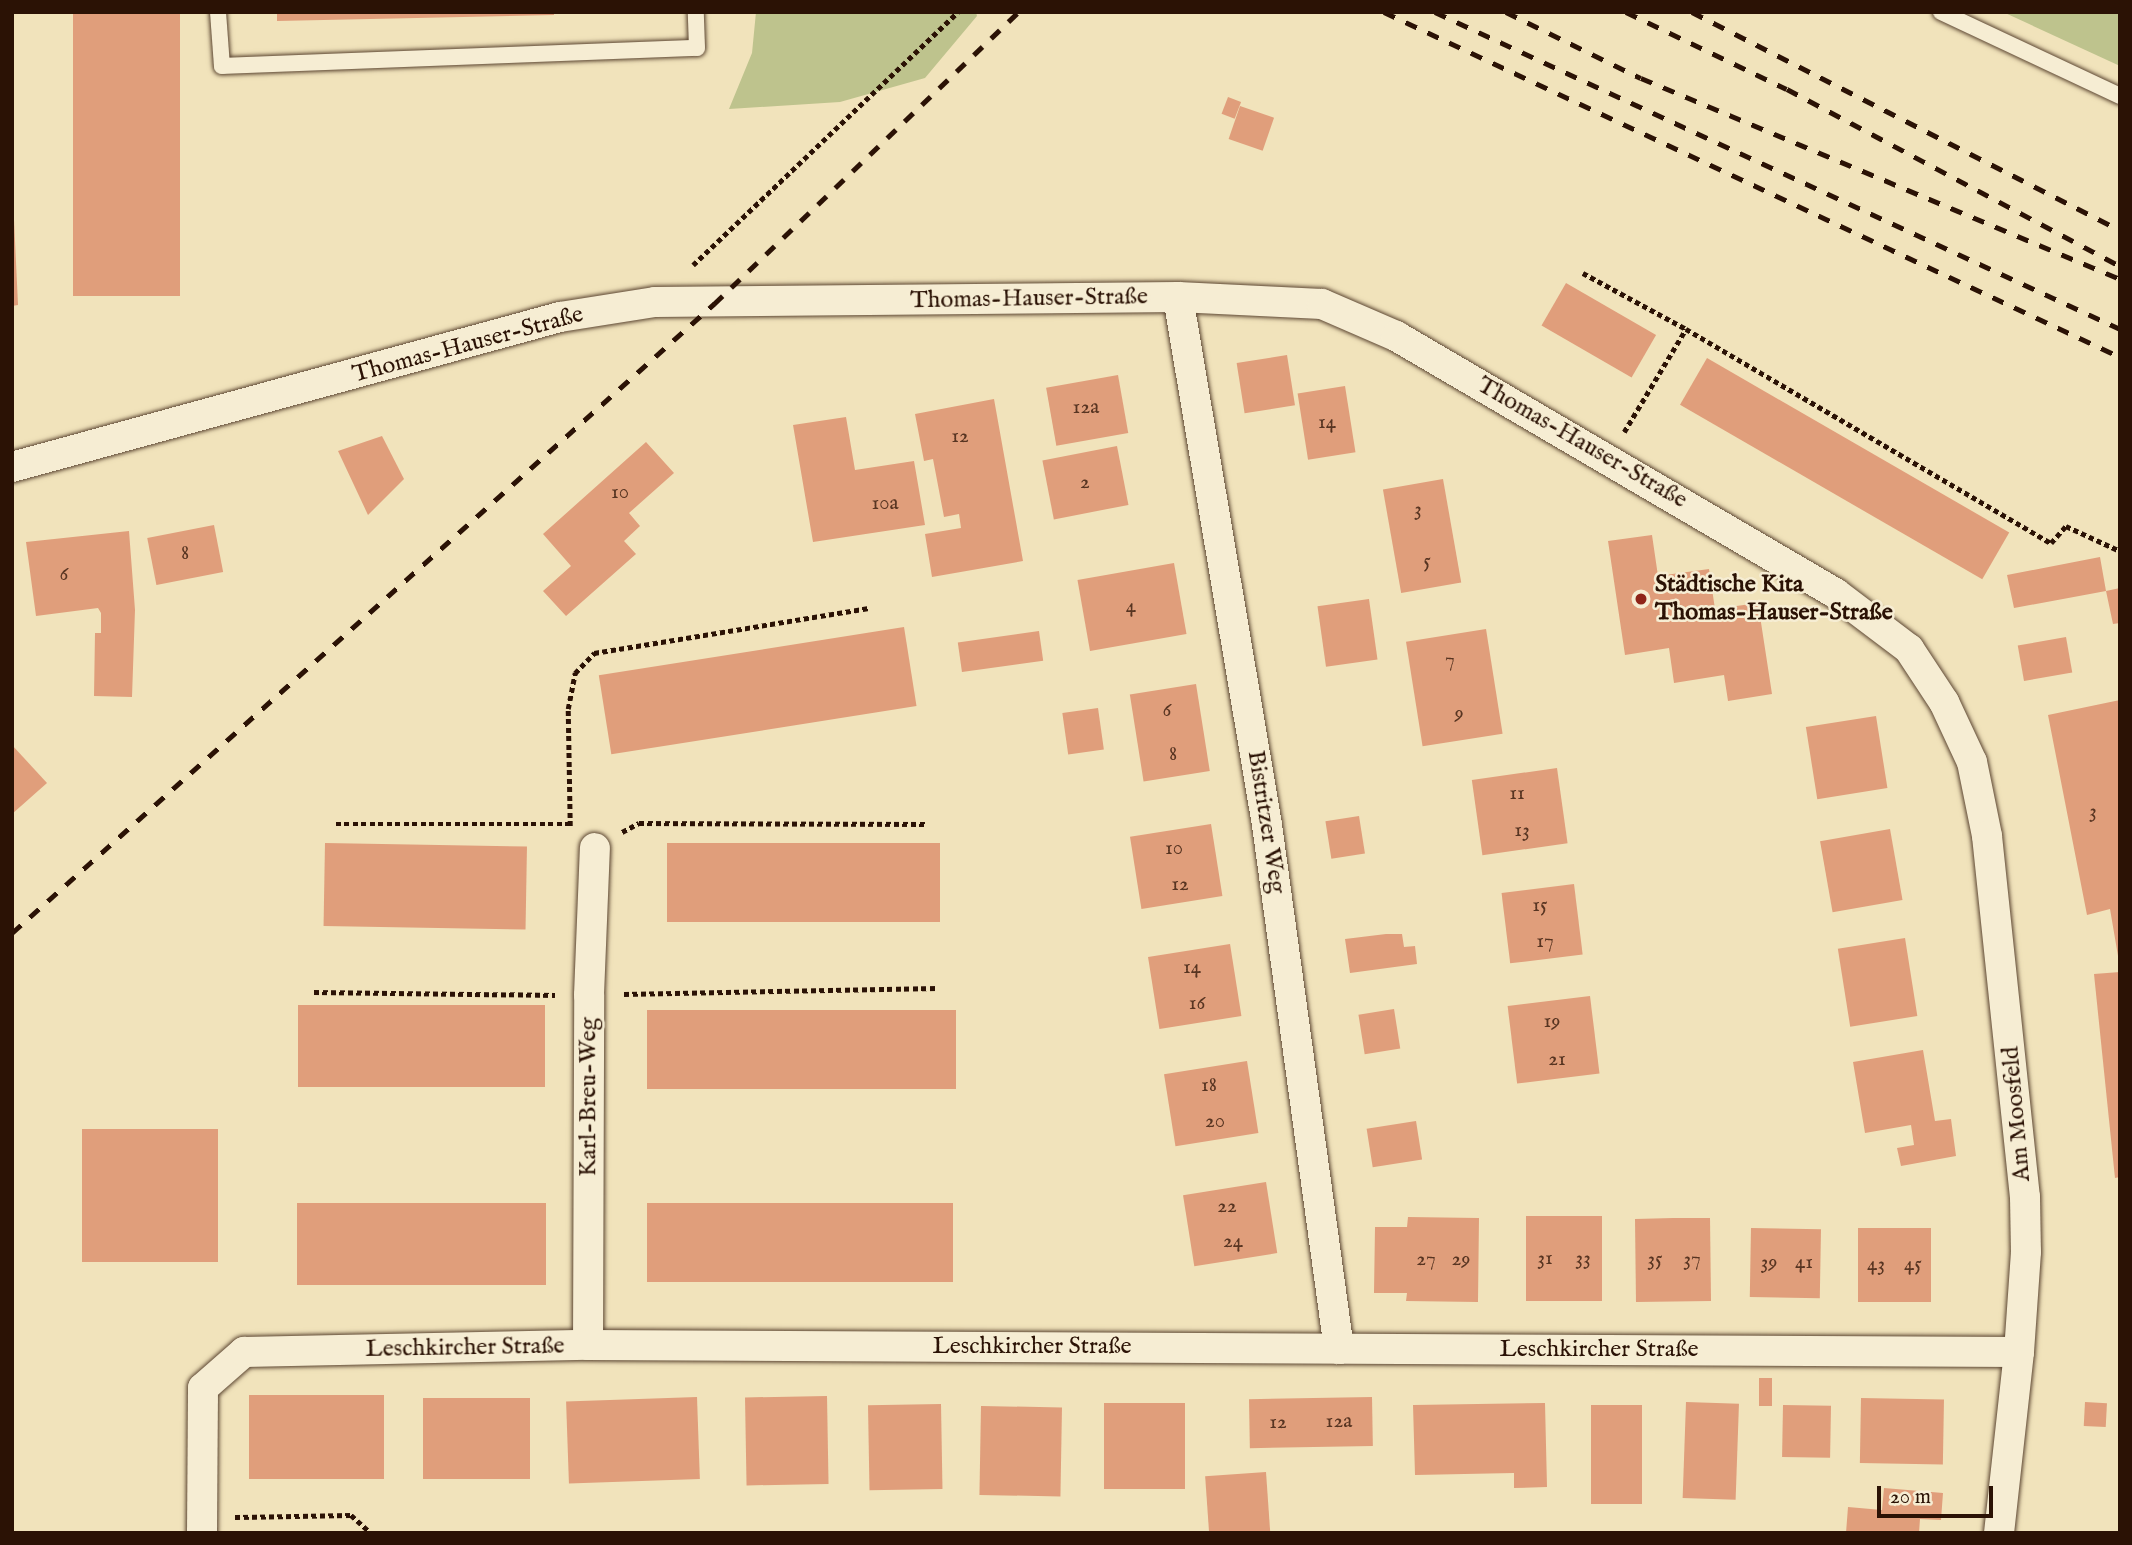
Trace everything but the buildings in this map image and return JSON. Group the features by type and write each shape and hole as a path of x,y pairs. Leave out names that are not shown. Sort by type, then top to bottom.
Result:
{"street":[{"name":"Thomas-Hauser-Straße","path":"12,467 560,317 655,302 1178,297 1322,304 1396,336 1610,457 1835,593 1909,649 1944,702"},
{"name":"Bistritzer Weg","path":"1178,297 1267,825 1339,1349"},
{"name":"Am Moosfeld","path":"1944,702 1972,762 1987,836 2025,1197 2026,1252 2019,1352 1999,1533"},
{"name":"Karl-Breu-Weg","path":"588,1345 589,995 595,848"},
{"name":"Leschkircher Straße","path":"202,1525 202,1388 244,1352 588,1345 2019,1352"}],"lane":[{"path":"218,12 222,66 697,48 696,12"},
{"path":"1941,12 2120,96"}],"path":[{"path":"655,302 958,12"},
{"path":"1583,273 1686,329 2051,543 2066,526 2120,551"},
{"path":"1610,457 1686,329"},
{"path":"569,824 568,709 575,673 594,653 870,608"},
{"path":"336,824 569,824 595,848 639,823 925,824"},
{"path":"314,992 589,995 938,988"},
{"path":"202,1525 351,1515 371,1533"}],"green space":[{"path":"756,12 976,12 977,16 925,78 840,102 729,109 752,53"},
{"path":"2003,12 2120,12 2120,66"}],"railway":[{"path":"12,933 714,304 1018,12"},
{"path":"1384,12 2120,357"},
{"path":"1435,12 2120,329"},
{"path":"1506,12 1641,78 2120,279"},
{"path":"1626,12 1787,89 2120,266"},
{"path":"1692,12 2120,230"}],"place":[{"name":"Städtische Kita Thomas-Hauser-Straße","path":"1641,599"}]}
